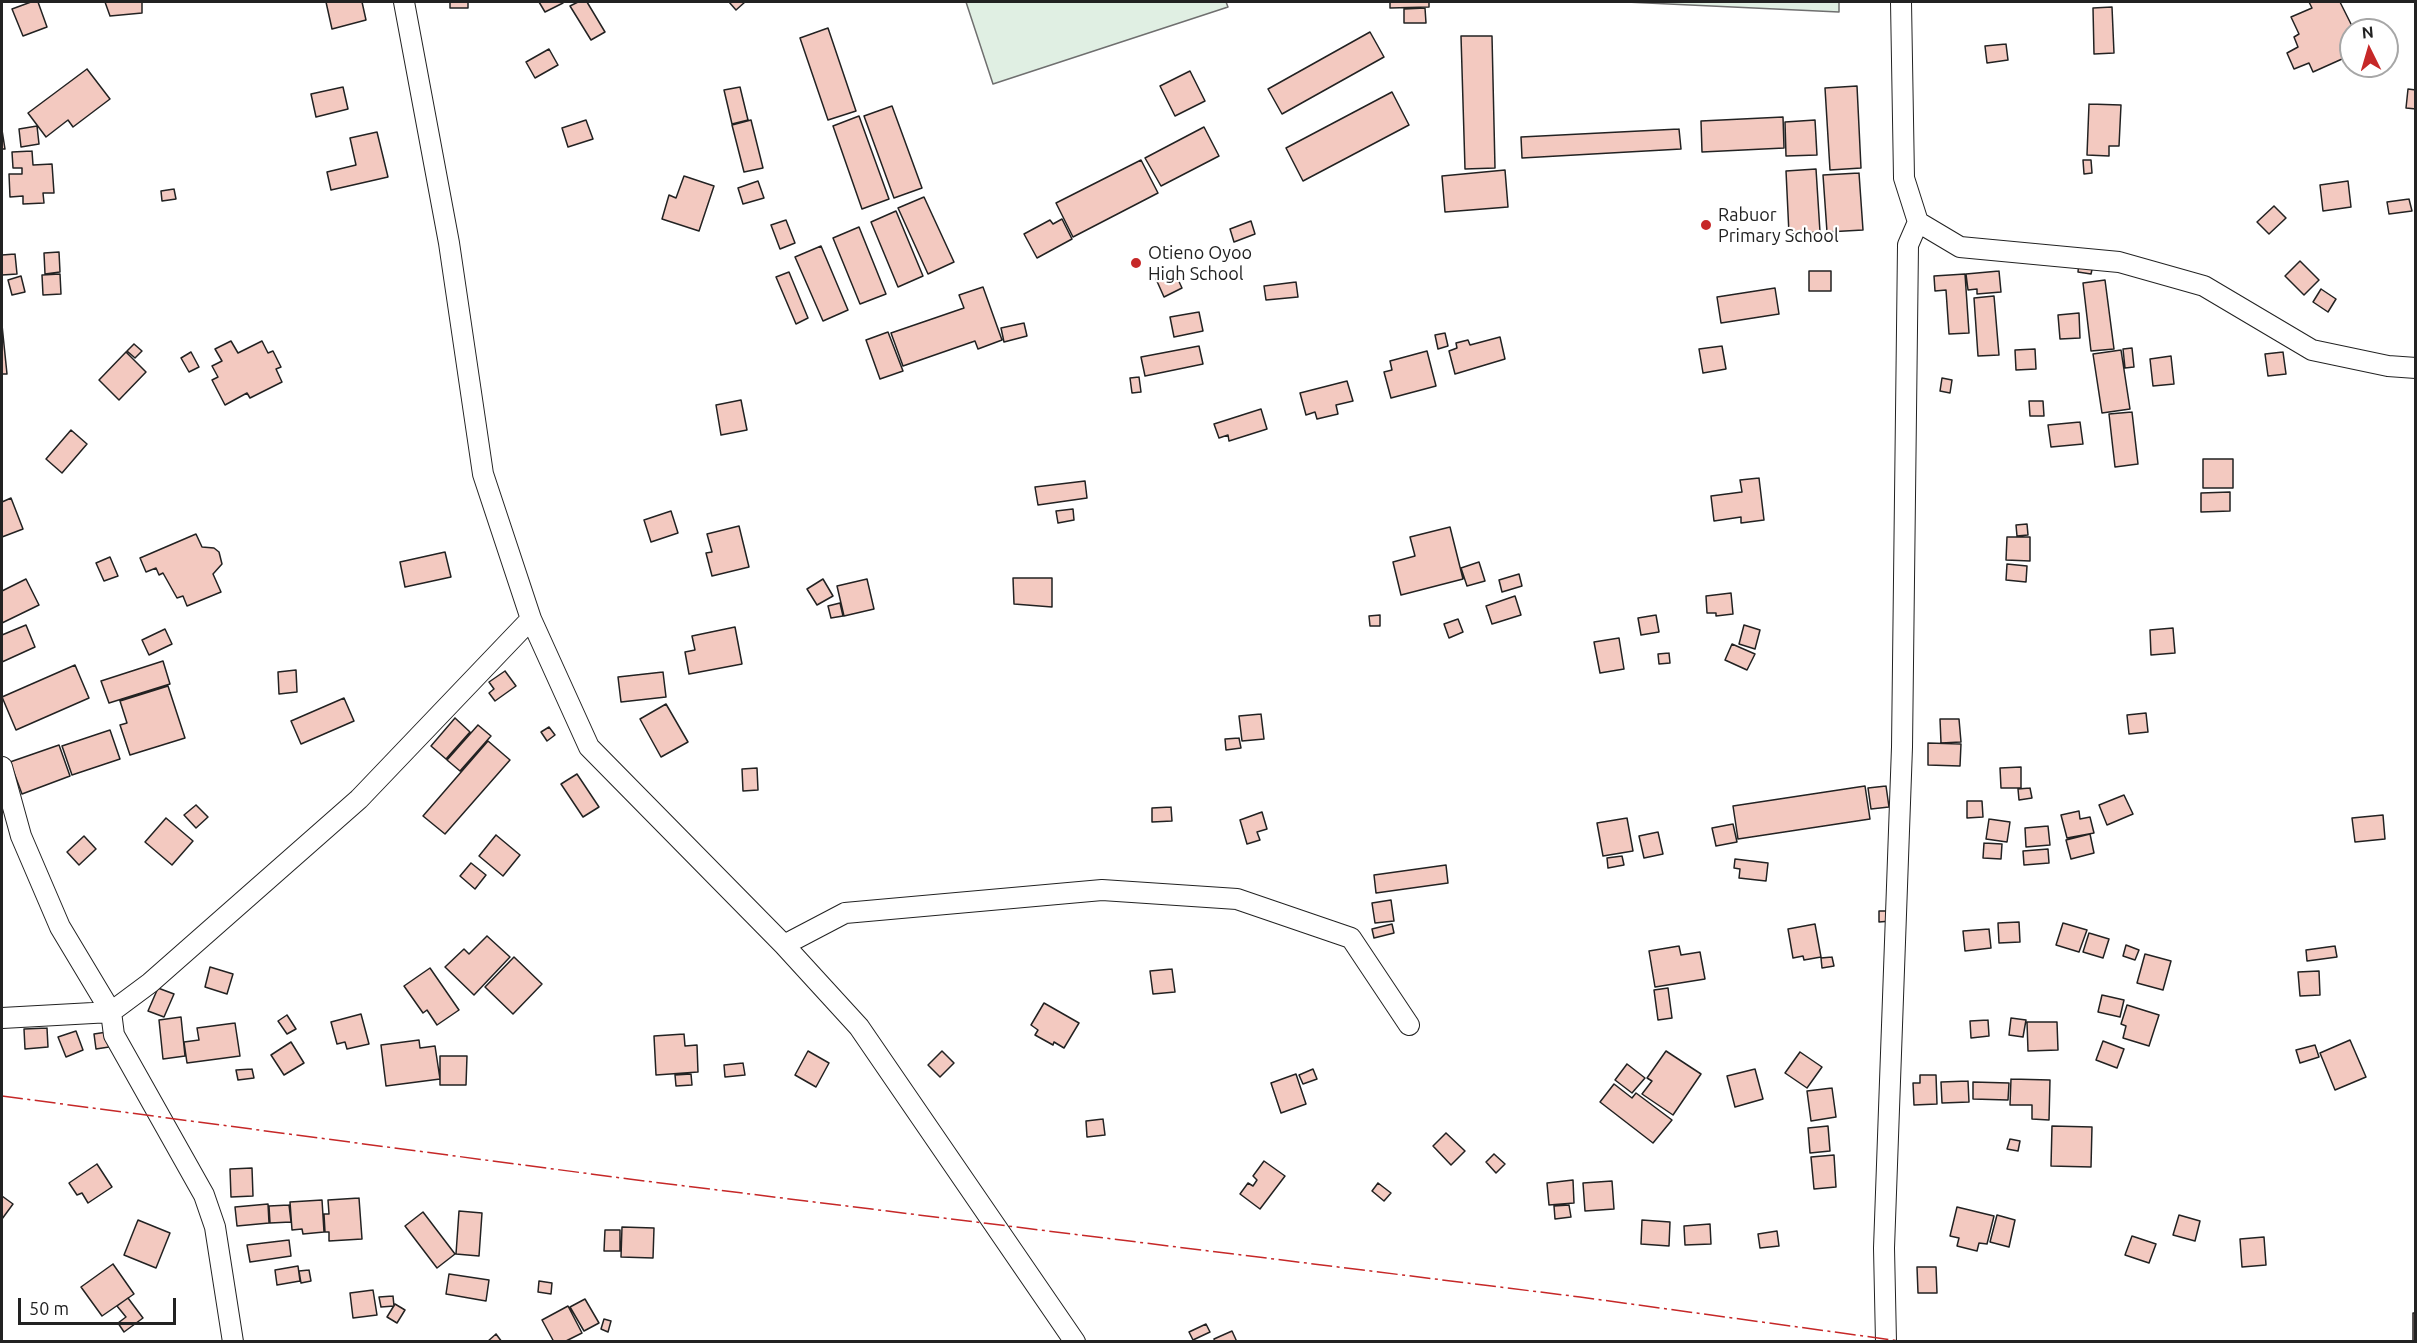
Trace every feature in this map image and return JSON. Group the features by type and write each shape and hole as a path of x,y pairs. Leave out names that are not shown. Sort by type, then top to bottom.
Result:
{"street":[{"path":"404,2 449,243 483,474 531,619 589,747 784,945 859,1027 1075,1341"},
{"path":"1886,1341 1884,1248 1902,747 1908,245 1918,222 1904,178 1901,2"},
{"path":"1918,222 1960,247 2118,262 2204,286 2312,350 2388,366 2415,368"},
{"path":"2,1018 111,1012 150,983 359,799 531,619"},
{"path":"2,767 21,836 60,927 111,1012 114,1035 204,1195 215,1227 233,1341"},
{"path":"784,945 845,913 1102,890 1237,899 1350,938 1409,1025"}],"green space":[{"path":"966,2 1226,2 1228,7 993,84"},
{"path":"1626,2 1839,2 1839,12"}],"building":[{"path":"31,2 38,2 47,27 23,36 12,9"},
{"path":"105,2 142,2 142,13 110,16"},
{"path":"326,2 362,2 366,20 332,29"},
{"path":"450,2 468,2 468,8 450,8"},
{"path":"539,2 562,2 563,3 545,12"},
{"path":"578,2 587,2 605,32 591,40 570,6"},
{"path":"729,2 745,2 736,10"},
{"path":"1390,2 1429,2 1429,7 1390,8"},
{"path":"2309,2 2340,2 2348,18 2339,18 2339,60 2313,72 2309,63 2294,69 2287,53 2298,47 2294,37 2299,34 2291,17 2312,8"},
{"path":"2112,7 2114,53 2094,54 2093,8"},
{"path":"1425,8 1426,23 1404,23 1404,9"},
{"path":"828,28 856,111 828,120 800,38"},
{"path":"1370,32 1384,57 1282,114 1268,89"},
{"path":"1461,36 1492,36 1495,168 1465,169"},
{"path":"2006,44 2008,60 1987,63 1985,46"},
{"path":"549,49 558,65 535,78 526,62"},
{"path":"87,69 110,99 73,127 68,120 46,137 28,113"},
{"path":"1190,71 1205,101 1175,116 1160,86"},
{"path":"1857,86 1861,168 1830,170 1825,88"},
{"path":"343,87 348,109 316,117 311,94"},
{"path":"740,87 748,120 732,124 724,90"},
{"path":"2408,89 2416,90 2416,109 2406,108"},
{"path":"1392,92 1409,125 1303,181 1286,148"},
{"path":"2089,104 2121,105 2119,146 2109,146 2109,156 2087,155"},
{"path":"892,106 922,188 894,198 864,116"},
{"path":"859,116 889,199 862,209 833,126"},
{"path":"1783,117 1784,148 1702,152 1701,121"},
{"path":"586,120 593,139 568,147 562,128"},
{"path":"751,120 763,168 744,172 732,125"},
{"path":"1815,120 1817,155 1786,156 1785,122"},
{"path":"37,126 39,144 21,147 19,129"},
{"path":"1204,127 1219,156 1161,186 1145,158"},
{"path":"1679,129 1681,149 1522,158 1521,137"},
{"path":"2,130 5,149 2,149"},
{"path":"377,132 388,177 331,190 327,172 356,165 350,138"},
{"path":"32,151 33,165 52,164 54,193 43,193 44,203 23,204 23,196 10,197 9,174 22,174 22,168 13,168 12,152"},
{"path":"1141,160 1158,193 1073,237 1056,203"},
{"path":"2083,160 2091,160 2092,173 2084,174"},
{"path":"1816,169 1820,232 1789,234 1786,171"},
{"path":"1505,170 1508,207 1445,212 1442,176"},
{"path":"1859,173 1863,230 1827,232 1823,175"},
{"path":"684,176 714,186 699,231 662,219 669,195 676,198"},
{"path":"758,181 764,198 743,204 738,188"},
{"path":"2348,181 2351,207 2323,211 2320,185"},
{"path":"174,189 176,199 162,201 161,191"},
{"path":"924,197 954,262 928,274 898,208"},
{"path":"2409,199 2412,211 2389,214 2387,202"},
{"path":"2274,206 2286,218 2269,234 2257,222"},
{"path":"896,211 923,276 898,287 871,222"},
{"path":"1062,219 1072,239 1037,258 1024,234 1050,220 1053,224"},
{"path":"786,220 795,243 780,249 771,225"},
{"path":"1251,221 1255,234 1234,242 1230,229"},
{"path":"859,227 886,294 860,304 833,238"},
{"path":"821,246 848,310 823,321 795,257"},
{"path":"59,252 60,272 45,274 44,253"},
{"path":"15,254 17,274 2,275 2,255"},
{"path":"2300,261 2319,280 2304,295 2285,276"},
{"path":"2079,262 2093,265 2091,274 2078,272"},
{"path":"1174,271 1182,288 1164,297 1156,279"},
{"path":"1809,271 1831,271 1831,291 1809,291"},
{"path":"1999,271 2001,292 1977,294 1977,289 1968,290 1966,274"},
{"path":"789,272 808,318 796,324 776,277"},
{"path":"60,274 61,294 43,295 42,275"},
{"path":"1965,274 1969,333 1949,334 1946,290 1935,291 1934,276"},
{"path":"21,276 25,292 12,295 8,280"},
{"path":"2105,280 2114,349 2091,351 2083,283"},
{"path":"1296,282 1298,297 1266,300 1264,286"},
{"path":"983,287 1002,340 978,349 975,341 903,366 891,333 964,308 959,295"},
{"path":"1775,288 1779,314 1721,323 1717,297"},
{"path":"2321,289 2336,299 2328,312 2313,302"},
{"path":"1994,296 1999,355 1978,356 1974,298"},
{"path":"1199,312 1203,331 1174,337 1170,317"},
{"path":"2079,313 2080,338 2060,339 2058,315"},
{"path":"1024,323 1027,336 1004,342 1001,328"},
{"path":"2,325 7,374 2,374"},
{"path":"888,332 903,371 880,379 866,340"},
{"path":"1445,333 1448,346 1438,349 1435,335"},
{"path":"1500,337 1505,359 1455,374 1449,351 1457,348 1456,343 1468,340 1470,345"},
{"path":"231,341 238,353 262,341 268,353 273,351 281,367 276,369 282,382 250,398 247,393 225,405 212,380 218,377 212,366 222,361 215,349"},
{"path":"134,344 142,351 135,358 127,351"},
{"path":"1199,346 1203,364 1145,376 1141,357"},
{"path":"1722,346 1726,369 1703,373 1699,349"},
{"path":"2132,348 2134,367 2125,368 2123,349"},
{"path":"2035,349 2036,369 2016,370 2015,350"},
{"path":"2121,350 2130,409 2102,413 2093,354"},
{"path":"1427,351 1436,386 1391,398 1384,372 1392,370 1390,361"},
{"path":"126,352 146,372 119,400 99,380"},
{"path":"191,352 199,367 189,372 181,358"},
{"path":"2283,352 2286,374 2268,376 2265,354"},
{"path":"2171,356 2174,384 2153,386 2150,359"},
{"path":"1139,377 1141,392 1132,393 1130,378"},
{"path":"1942,378 1952,380 1950,393 1940,391"},
{"path":"1347,381 1353,401 1336,405 1338,414 1317,419 1315,412 1306,415 1300,393"},
{"path":"741,400 747,430 721,435 716,405"},
{"path":"2029,401 2043,401 2044,416 2030,416"},
{"path":"1261,409 1267,429 1229,441 1228,435 1219,438 1214,424"},
{"path":"2132,412 2138,464 2115,467 2109,414"},
{"path":"2080,422 2083,444 2051,447 2048,425"},
{"path":"71,430 87,444 62,473 46,459"},
{"path":"2203,459 2233,459 2233,488 2203,488"},
{"path":"1759,478 1764,520 1741,523 1741,517 1714,521 1711,496 1742,492 1740,480"},
{"path":"1085,481 1087,498 1038,505 1035,487"},
{"path":"2230,492 2230,511 2201,512 2201,493"},
{"path":"11,498 23,529 2,537 2,502"},
{"path":"1073,509 1074,520 1058,523 1056,511"},
{"path":"671,511 678,533 651,542 644,520"},
{"path":"2027,524 2028,535 2017,536 2016,525"},
{"path":"739,526 749,567 712,576 706,553 712,552 707,534"},
{"path":"1450,527 1463,579 1401,595 1393,562 1415,556 1410,537"},
{"path":"196,534 202,547 214,548 219,552 222,564 213,574 221,592 187,606 183,596 177,598 163,573 159,575 156,568 146,572 140,558"},
{"path":"2007,537 2030,537 2030,561 2006,560"},
{"path":"445,552 451,577 405,587 400,562"},
{"path":"110,557 118,576 104,581 96,563"},
{"path":"1479,562 1485,581 1467,586 1461,568"},
{"path":"2007,564 2027,566 2026,582 2006,580"},
{"path":"1519,574 1522,586 1502,592 1499,580"},
{"path":"1013,578 1052,578 1052,607 1014,604"},
{"path":"26,579 39,605 2,623 2,591"},
{"path":"823,579 833,596 817,605 807,589"},
{"path":"867,579 874,609 844,616 837,586"},
{"path":"1731,593 1733,614 1716,616 1716,613 1707,613 1706,596"},
{"path":"1515,596 1521,615 1492,624 1486,606"},
{"path":"840,603 843,616 831,618 828,606"},
{"path":"1380,615 1380,626 1370,626 1369,616"},
{"path":"1656,615 1659,632 1641,635 1638,618"},
{"path":"1458,619 1463,632 1449,638 1444,624"},
{"path":"26,625 35,647 2,662 2,635"},
{"path":"1744,625 1760,630 1755,649 1739,644"},
{"path":"735,627 742,664 689,674 685,652 695,650 692,636"},
{"path":"2173,628 2175,653 2151,655 2150,630"},
{"path":"165,629 172,644 149,655 142,640"},
{"path":"1619,638 1624,669 1600,673 1594,642"},
{"path":"1732,644 1755,654 1747,670 1725,660"},
{"path":"1669,653 1670,663 1659,664 1658,654"},
{"path":"163,661 170,684 109,703 101,681"},
{"path":"75,665 89,698 16,730 2,697"},
{"path":"296,670 297,692 279,694 278,672"},
{"path":"505,671 516,686 495,701 489,693 494,689 489,682"},
{"path":"663,672 666,697 621,702 618,677"},
{"path":"168,686 185,738 130,755 120,725 127,723 120,701"},
{"path":"344,698 354,721 301,744 291,721"},
{"path":"666,704 688,742 661,757 640,719"},
{"path":"2146,713 2148,732 2129,734 2127,715"},
{"path":"1261,714 1264,739 1242,741 1239,716"},
{"path":"455,718 470,732 446,759 431,746"},
{"path":"1940,719 1959,719 1961,742 1941,743"},
{"path":"478,725 491,736 460,771 447,760"},
{"path":"549,727 555,735 547,741 541,732"},
{"path":"110,730 120,759 72,775 62,746"},
{"path":"1239,738 1241,748 1226,750 1225,739"},
{"path":"488,741 510,760 445,834 423,816"},
{"path":"1928,743 1961,744 1960,766 1928,765"},
{"path":"59,745 70,776 22,794 10,762"},
{"path":"2021,767 2021,788 2001,788 2000,768"},
{"path":"757,768 758,790 743,791 742,769"},
{"path":"577,774 599,807 583,817 561,784"},
{"path":"1865,786 1870,819 1738,839 1733,806"},
{"path":"1886,786 1889,807 1871,809 1868,788"},
{"path":"2030,788 2032,798 2019,800 2018,789"},
{"path":"2124,795 2133,814 2107,825 2099,805"},
{"path":"1967,801 1982,801 1983,817 1967,818"},
{"path":"196,805 208,817 196,828 184,815"},
{"path":"1171,807 1172,821 1152,822 1152,808"},
{"path":"2079,811 2080,819 2090,817 2094,833 2067,838 2061,815"},
{"path":"1262,812 1267,829 1257,832 1260,840 1247,844 1240,820"},
{"path":"2383,815 2385,839 2355,842 2352,818"},
{"path":"166,818 193,841 172,865 145,842"},
{"path":"1627,818 1633,851 1603,856 1597,823"},
{"path":"1989,819 2010,822 2007,842 1986,839"},
{"path":"1733,824 1737,842 1716,846 1712,828"},
{"path":"2048,826 2050,845 2026,847 2025,828"},
{"path":"1658,832 1663,854 1644,858 1639,836"},
{"path":"2090,834 2094,853 2071,859 2066,840"},
{"path":"496,835 520,855 503,876 479,856"},
{"path":"84,836 96,849 79,865 67,852"},
{"path":"1984,843 2002,844 2001,859 1983,858"},
{"path":"2048,849 2049,863 2024,865 2023,851"},
{"path":"1622,856 1624,865 1608,868 1607,858"},
{"path":"1735,859 1768,863 1766,881 1739,878 1740,869 1734,868"},
{"path":"471,863 486,875 475,889 460,876"},
{"path":"1446,865 1448,883 1376,893 1374,875"},
{"path":"1391,900 1394,921 1375,923 1372,903"},
{"path":"1879,911 1891,911 1891,921 1879,922"},
{"path":"2019,922 2020,942 1999,943 1998,923"},
{"path":"2063,923 2087,930 2079,952 2056,945"},
{"path":"1392,924 1394,933 1374,938 1372,929"},
{"path":"1815,924 1821,957 1804,960 1803,956 1793,958 1788,929"},
{"path":"1989,929 1991,948 1965,951 1963,931"},
{"path":"2089,933 2109,939 2103,958 2083,952"},
{"path":"487,936 510,957 474,995 445,967 464,949 469,954"},
{"path":"2126,945 2139,950 2135,960 2123,956"},
{"path":"1679,946 1681,955 1700,952 1705,979 1655,987 1649,951"},
{"path":"2335,946 2337,957 2307,961 2306,950"},
{"path":"2145,954 2171,961 2163,990 2137,983"},
{"path":"514,957 542,984 513,1014 485,987"},
{"path":"1832,957 1834,966 1822,968 1821,958"},
{"path":"210,967 233,974 227,994 205,987"},
{"path":"430,968 459,1010 437,1025 427,1010 423,1013 404,986"},
{"path":"1172,969 1175,992 1153,994 1150,971"},
{"path":"2319,971 2320,995 2300,996 2298,972"},
{"path":"158,988 174,994 164,1017 148,1011"},
{"path":"1668,988 1672,1018 1658,1020 1654,990"},
{"path":"2102,995 2124,1000 2120,1017 2098,1012"},
{"path":"1044,1003 1079,1023 1064,1048 1035,1035 1038,1030 1031,1025"},
{"path":"2127,1005 2159,1015 2149,1046 2123,1038 2126,1026 2121,1024"},
{"path":"361,1014 369,1044 347,1049 345,1042 337,1044 331,1022"},
{"path":"287,1015 296,1029 287,1034 278,1021"},
{"path":"181,1017 185,1056 163,1059 159,1020"},
{"path":"2011,1018 2026,1020 2023,1037 2009,1035"},
{"path":"1988,1020 1989,1036 1971,1038 1970,1021"},
{"path":"2027,1022 2057,1022 2058,1050 2028,1051"},
{"path":"235,1023 240,1056 187,1063 184,1042 199,1040 197,1028"},
{"path":"47,1028 48,1047 25,1049 24,1029"},
{"path":"76,1031 83,1050 66,1057 58,1037"},
{"path":"107,1032 109,1047 96,1049 94,1034"},
{"path":"684,1034 685,1046 697,1045 698,1072 656,1075 654,1036"},
{"path":"419,1040 420,1048 435,1046 440,1079 386,1086 381,1045"},
{"path":"2350,1040 2366,1077 2335,1090 2320,1053"},
{"path":"2103,1041 2124,1049 2117,1068 2096,1060"},
{"path":"291,1042 304,1063 284,1075 271,1055"},
{"path":"2315,1045 2319,1057 2300,1063 2296,1050"},
{"path":"808,1051 829,1063 816,1087 795,1075"},
{"path":"942,1051 954,1063 940,1077 928,1065"},
{"path":"1666,1051 1701,1074 1673,1115 1642,1094 1652,1081 1647,1078"},
{"path":"1800,1052 1822,1067 1807,1088 1785,1073"},
{"path":"440,1056 467,1056 466,1085 440,1085"},
{"path":"743,1063 745,1075 725,1077 724,1065"},
{"path":"1627,1064 1645,1078 1632,1093 1615,1080"},
{"path":"252,1069 254,1078 238,1080 236,1070"},
{"path":"1313,1069 1317,1079 1303,1084 1299,1075"},
{"path":"1755,1069 1763,1099 1735,1107 1727,1076"},
{"path":"691,1074 692,1085 676,1086 675,1075"},
{"path":"1296,1074 1306,1104 1281,1113 1271,1083"},
{"path":"1920,1075 1936,1075 1937,1104 1914,1105 1913,1083 1920,1083"},
{"path":"2011,1079 2050,1080 2049,1120 2032,1119 2032,1105 2010,1105"},
{"path":"1968,1081 1969,1102 1942,1103 1941,1082"},
{"path":"1973,1082 2009,1083 2008,1100 1973,1099"},
{"path":"1614,1084 1632,1098 1636,1093 1672,1120 1653,1143 1600,1102"},
{"path":"1832,1088 1836,1117 1811,1121 1807,1091"},
{"path":"1103,1119 1105,1135 1087,1137 1086,1121"},
{"path":"1828,1126 1830,1151 1810,1153 1808,1128"},
{"path":"2052,1126 2092,1127 2091,1167 2051,1166"},
{"path":"1446,1133 1465,1151 1451,1165 1433,1146"},
{"path":"2010,1139 2020,1141 2018,1151 2007,1149"},
{"path":"1494,1154 1505,1164 1496,1173 1486,1162"},
{"path":"1834,1155 1836,1187 1814,1189 1811,1157"},
{"path":"1264,1161 1285,1176 1260,1209 1240,1194 1248,1183 1253,1186 1257,1180 1253,1176"},
{"path":"97,1164 112,1187 88,1203 82,1193 77,1195 69,1183"},
{"path":"252,1168 253,1196 231,1197 230,1169"},
{"path":"1573,1180 1574,1203 1549,1205 1547,1183"},
{"path":"1612,1181 1614,1209 1585,1211 1583,1183"},
{"path":"1378,1183 1391,1193 1384,1201 1372,1191"},
{"path":"2,1196 13,1204 2,1219"},
{"path":"359,1198 362,1239 329,1241 329,1232 325,1232 324,1214 329,1214 328,1200"},
{"path":"322,1200 324,1232 303,1234 302,1229 292,1230 290,1202"},
{"path":"268,1204 269,1223 237,1226 235,1207"},
{"path":"289,1205 291,1222 270,1223 269,1206"},
{"path":"1569,1205 1571,1217 1555,1219 1554,1206"},
{"path":"1957,1207 1994,1216 1987,1244 1979,1243 1977,1251 1957,1246 1959,1238 1950,1236"},
{"path":"459,1211 482,1213 479,1256 456,1254"},
{"path":"423,1212 455,1254 437,1268 405,1226"},
{"path":"1997,1215 2015,1220 2009,1247 1990,1242"},
{"path":"2179,1215 2200,1221 2195,1241 2173,1235"},
{"path":"138,1220 170,1233 156,1268 124,1255"},
{"path":"1642,1220 1670,1222 1669,1246 1641,1244"},
{"path":"1710,1224 1711,1244 1685,1245 1684,1226"},
{"path":"622,1227 654,1228 653,1258 621,1257"},
{"path":"605,1230 620,1230 620,1251 604,1251"},
{"path":"1777,1231 1779,1246 1760,1248 1758,1234"},
{"path":"2132,1236 2156,1244 2149,1263 2125,1255"},
{"path":"2264,1237 2266,1265 2242,1267 2240,1239"},
{"path":"289,1240 291,1256 250,1262 247,1245"},
{"path":"113,1264 134,1294 102,1316 81,1287"},
{"path":"298,1266 300,1281 277,1285 275,1270"},
{"path":"1917,1267 1936,1267 1937,1293 1918,1293"},
{"path":"309,1270 311,1281 301,1283 299,1271"},
{"path":"449,1274 489,1280 486,1301 446,1294"},
{"path":"539,1281 552,1283 551,1294 538,1292"},
{"path":"373,1290 377,1315 353,1318 350,1293"},
{"path":"393,1296 394,1306 381,1307 379,1297"},
{"path":"128,1298 143,1318 124,1332 118,1323 126,1317 117,1306"},
{"path":"585,1299 599,1323 584,1331 570,1307"},
{"path":"395,1304 405,1310 397,1323 387,1317"},
{"path":"568,1306 582,1333 564,1342 554,1342 542,1320"},
{"path":"2413,1313 2416,1313 2416,1342 2413,1342"},
{"path":"604,1319 611,1321 608,1332 601,1329"},
{"path":"1206,1324 1210,1332 1193,1340 1189,1332"},
{"path":"1232,1331 1237,1342 1215,1342 1214,1339"},
{"path":"496,1334 502,1342 487,1342"}],"power":[{"path":"2,1096 629,1179 1580,1297 1907,1342"}],"place":[{"name":"Rabuor Primary School","path":"1706,225"},
{"name":"Otieno Oyoo High School","path":"1136,263"}]}
